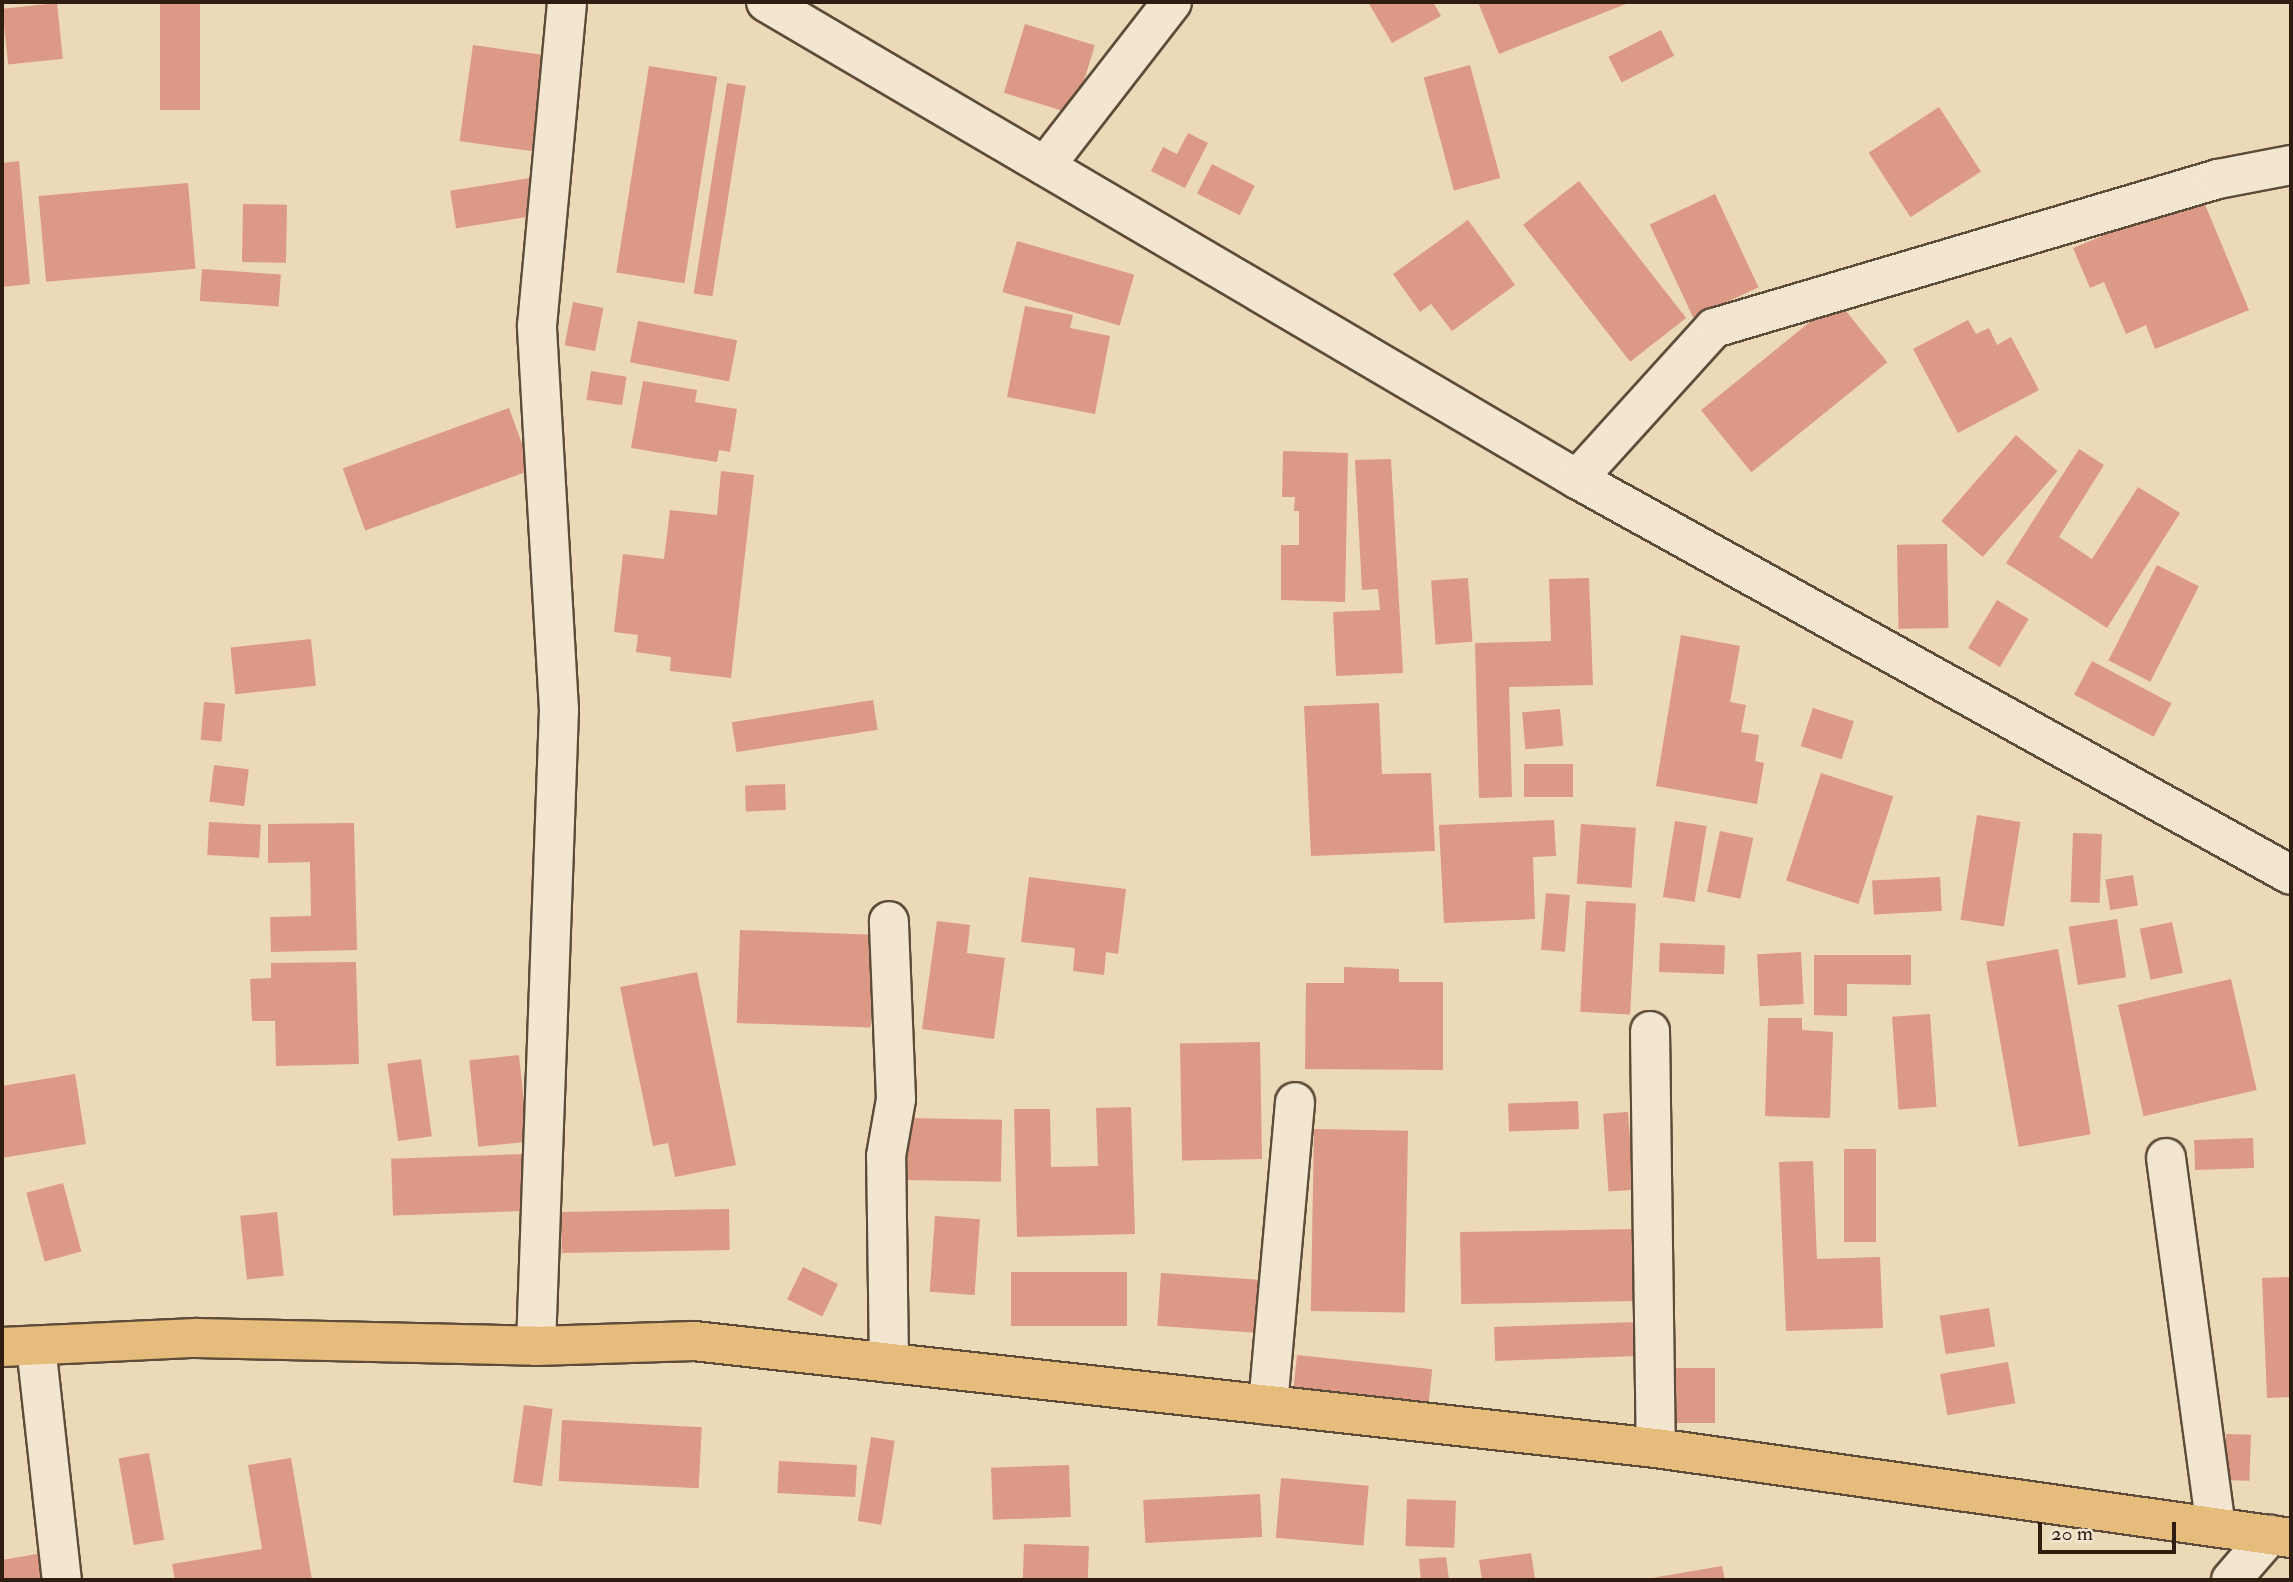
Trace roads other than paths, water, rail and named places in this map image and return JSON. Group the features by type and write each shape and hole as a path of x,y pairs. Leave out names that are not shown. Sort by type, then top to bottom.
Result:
{"main road":[{"path":"19,1347 196,1338 536,1346 694,1341 1656,1448 2281,1536"}],"street":[{"path":"536,1346 559,710 537,326 567,2"},
{"path":"766,2 1577,479 2291,875"},
{"path":"1045,166 1172,2"},
{"path":"1577,479 1714,328 2218,180 2291,165"},
{"path":"890,920 896,1099 886,1156 890,1363"},
{"path":"1650,1031 1656,1448"},
{"path":"1268,1405 1295,1102"},
{"path":"2166,1158 2216,1527"},
{"path":"19,1347 62,1580"},
{"path":"2231,1580 2281,1536"}]}
